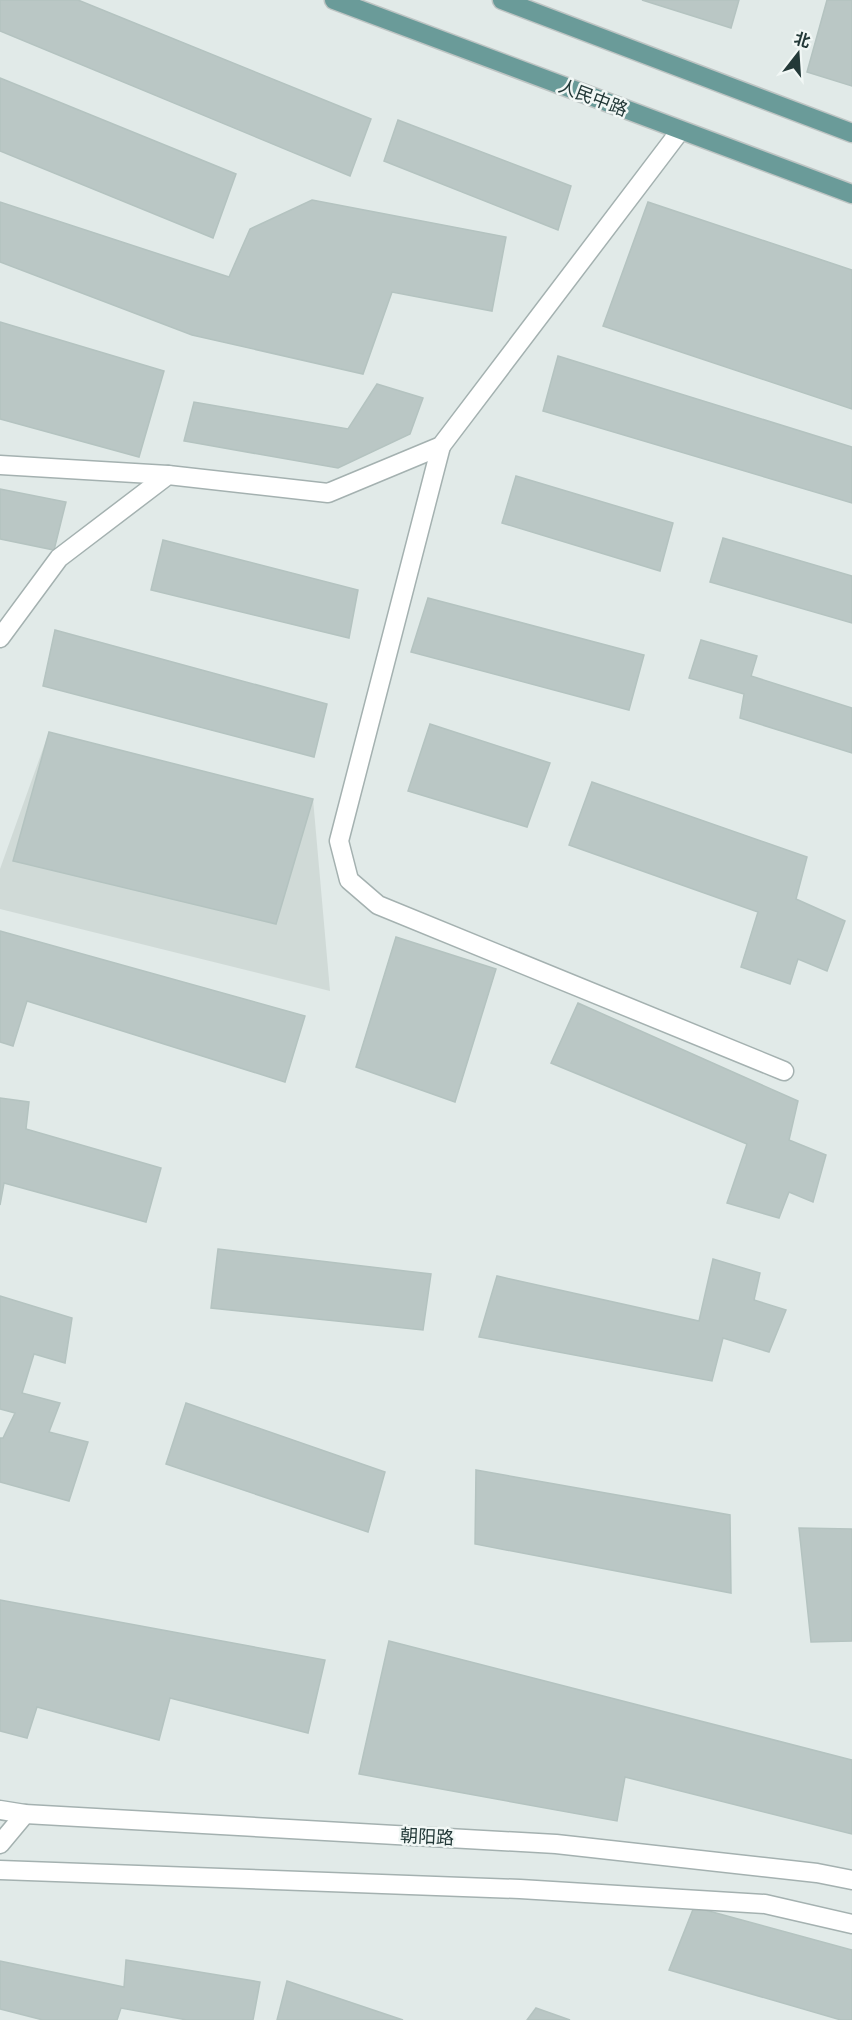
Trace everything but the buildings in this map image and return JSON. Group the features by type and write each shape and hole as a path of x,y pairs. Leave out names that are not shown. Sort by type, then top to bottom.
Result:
{"main road":[{"name":"人民中路","path":"334,0 852,194"},
{"path":"502,0 852,133"}],"street":[{"path":"680,131 441,446 339,841 349,880 378,905 784,1071"},
{"path":"0,465 168,475 328,494 441,446"},
{"path":"0,638 59,558 168,475"},
{"name":"朝阳路","path":"0,1810 25,1814 556,1844 817,1873 852,1880"},
{"path":"0,1844 25,1814"},
{"path":"0,1870 520,1889 753,1903 852,1924"}],"shaded area":[{"path":"49,732 313,799 330,991 0,909 0,869"}]}
